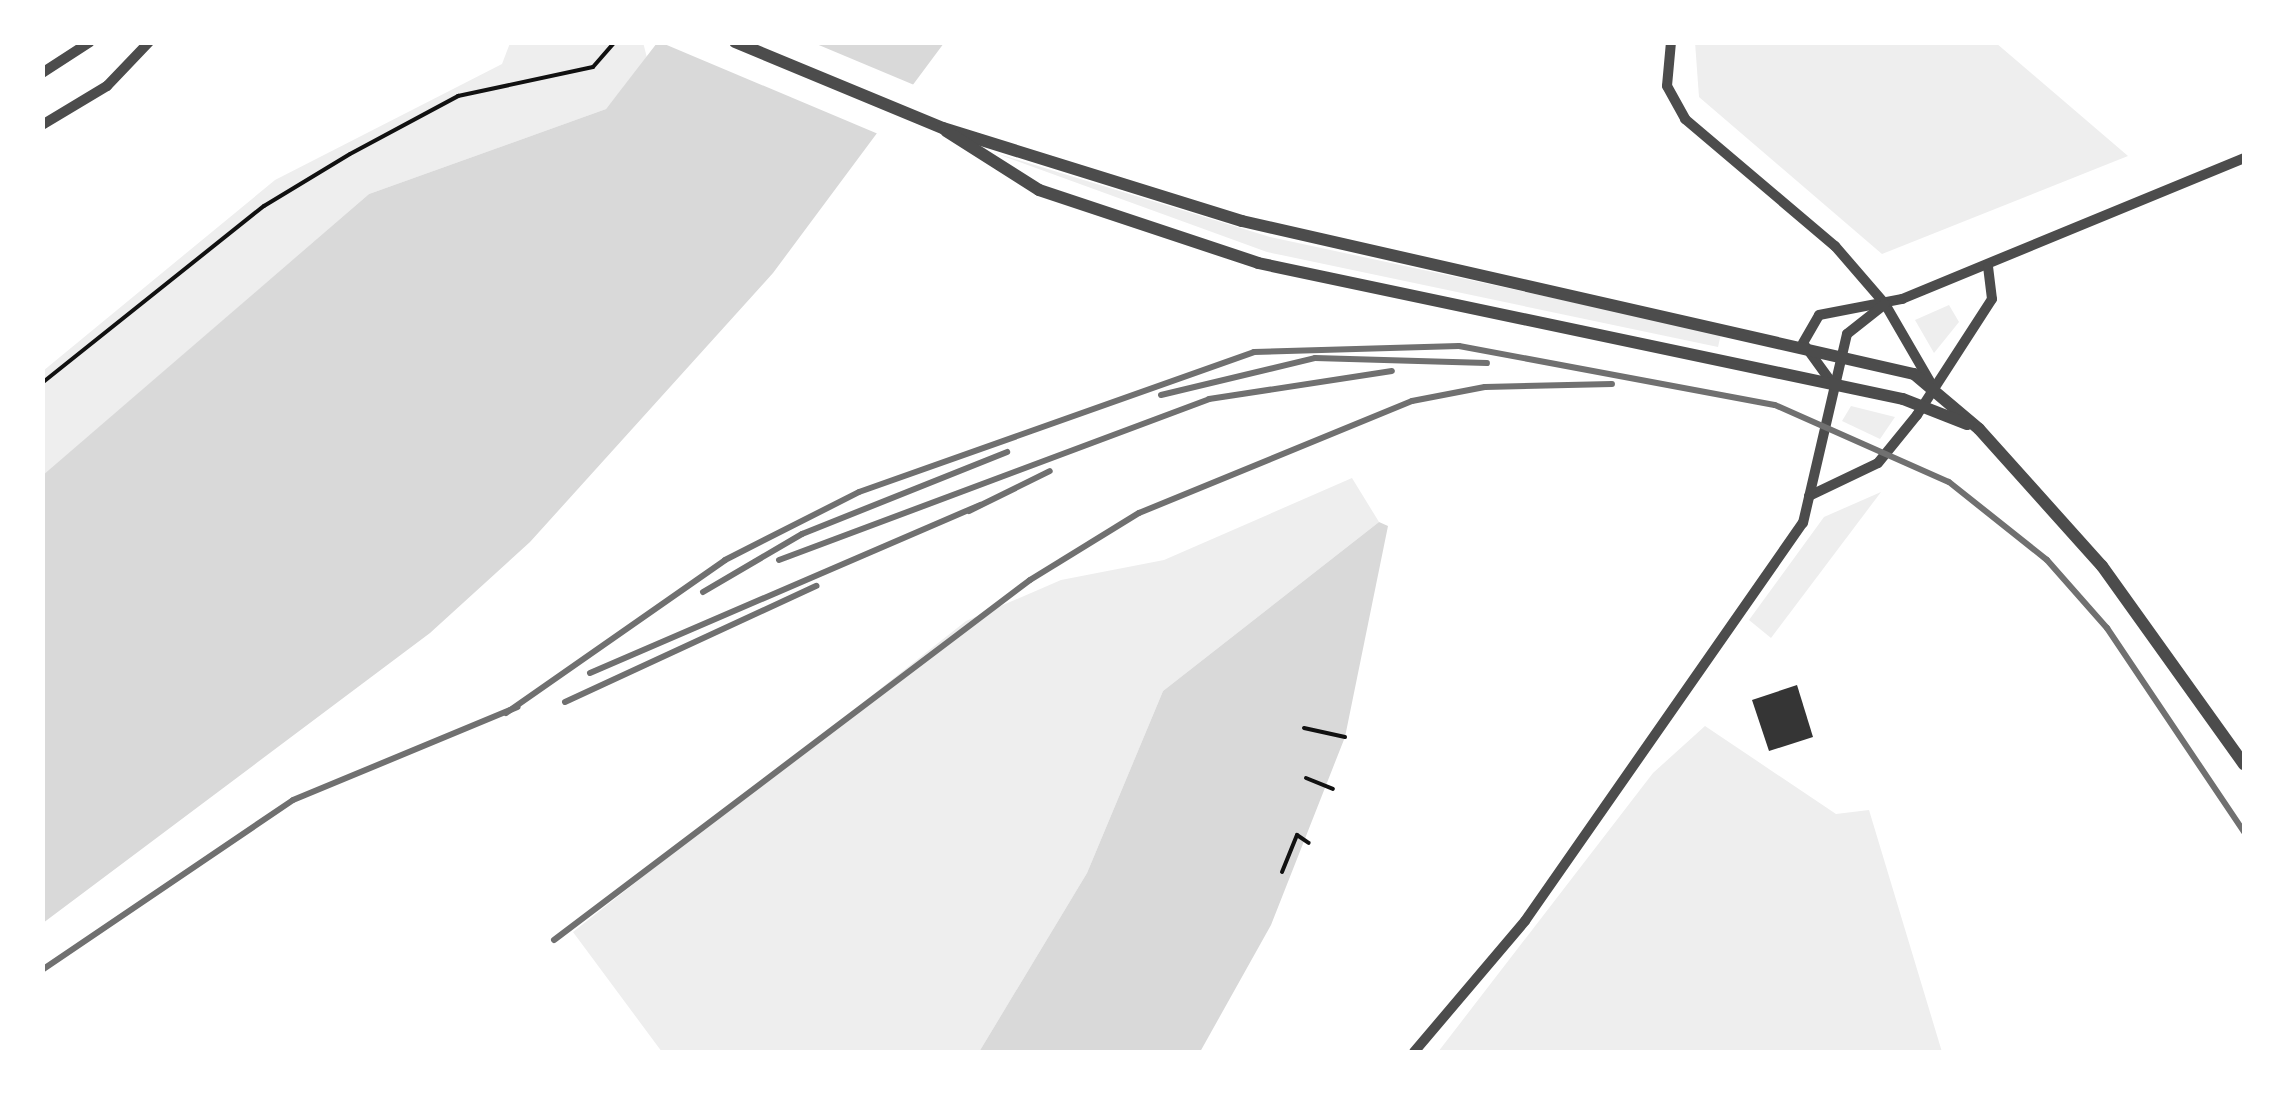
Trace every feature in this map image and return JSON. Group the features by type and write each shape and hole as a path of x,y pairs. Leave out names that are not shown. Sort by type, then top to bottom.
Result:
{"street":[{"path":"42,73 90,42"},
{"path":"42,126 107,86 149,42"},
{"path":"735,42 943,128 1289,233 1803,343 1841,352 1932,385"},
{"path":"1671,42 1667,86 1684,120 1835,246 1884,304 1932,385 1978,429 2130,600 2244,764"},
{"path":"943,128 1039,190 1258,263 1832,383 1923,404 1978,429"},
{"path":"1803,343 1820,315 1884,304 1988,267 2244,158"},
{"path":"1809,496 1878,463 1923,404 1992,299 1988,267"},
{"path":"1414,1052 1525,922 1670,722 1803,523 1832,383 1847,334 1884,304"},
{"path":"1803,343 1832,383"}],"path":[{"path":"42,383 264,206 321,171 458,96 593,67 615,42"},
{"path":"1304,728 1345,737"},
{"path":"1306,778 1333,789"},
{"path":"1282,872 1297,834 1309,842"}],"shaded area":[{"path":"643,42 647,58 606,109 369,194 43,476 43,371 275,180 502,64 510,43"},
{"path":"1695,42 1996,43 2128,156 1882,254 1699,97"},
{"path":"657,43 944,43 773,273 530,542 430,633 43,923 42,476 369,194 606,109"},
{"path":"992,152 1270,237 1721,334 1718,347 1267,252"},
{"path":"1949,305 1959,322 1934,353 1915,320"},
{"path":"1851,406 1895,417 1880,439 1842,421"},
{"path":"1352,478 1379,522 1163,691 1087,873 979,1052 662,1052 573,932 966,621 1061,580 1164,560"},
{"path":"1881,492 1771,638 1749,620 1824,517"},
{"path":"1379,522 1388,526 1345,737 1271,925 1200,1052 979,1052 1087,873 1163,691"},
{"path":"1705,726 1836,814 1869,810 1942,1052 1438,1052 1653,773"}],"pier":[{"path":"662,43 814,43 919,87 883,136"}],"building":[{"path":"1797,685 1813,737 1769,751 1752,700"}],"railway":[{"path":"506,713 725,560 859,492 1254,352 1459,346 1775,405 1949,482 2047,560 2107,628 2244,832"},
{"path":"1161,395 1315,358 1487,363"},
{"path":"779,560 1209,399 1392,371"},
{"path":"554,940 1030,580 1139,513 1412,401 1485,387 1612,384"},
{"path":"703,592 802,534 1007,452"},
{"path":"969,511 1050,471"},
{"path":"590,673 980,505"},
{"path":"565,702 816,586"},
{"path":"42,970 293,800 518,707"}]}
